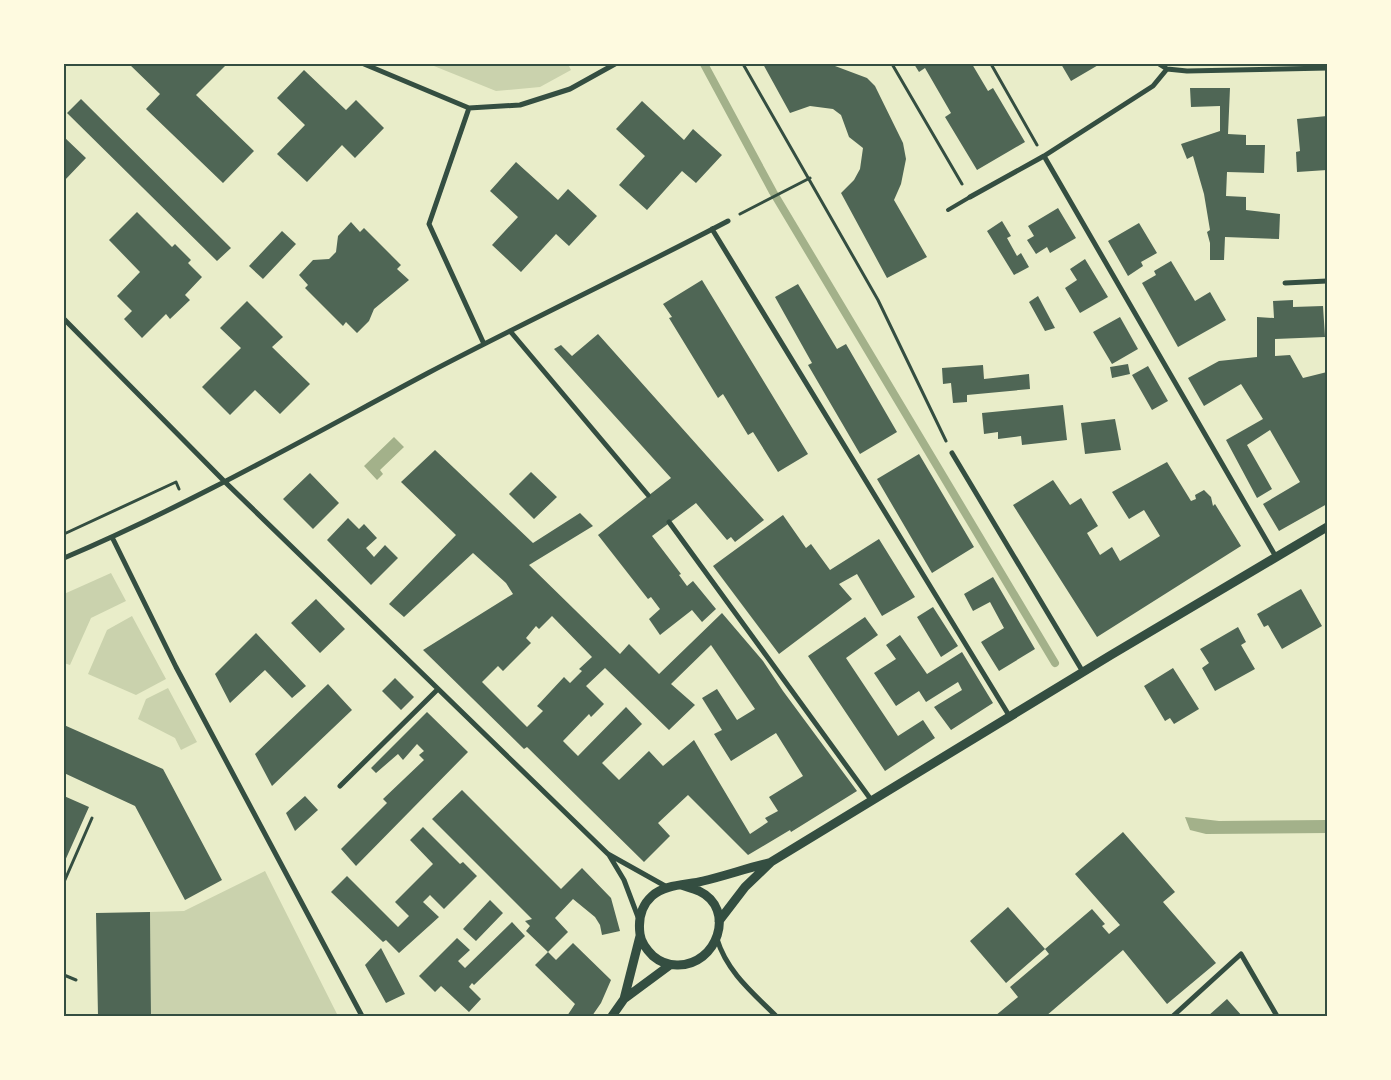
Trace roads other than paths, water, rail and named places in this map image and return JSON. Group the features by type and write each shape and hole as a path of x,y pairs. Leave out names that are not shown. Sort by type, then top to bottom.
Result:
{"street":[{"path":"364,64 469,108 520,105 570,89 615,64"},
{"path":"1159,64 1167,69 1187,71 1327,68"},
{"path":"970,197 1044,156 1153,86 1167,69"},
{"path":"469,108 429,224 484,344"},
{"path":"1044,156 1276,558"},
{"path":"64,558 185,501 484,344 728,221"},
{"path":"712,229 1010,717"},
{"path":"1285,284 1327,281"},
{"path":"64,319 224,481 437,690 608,854 667,887"},
{"path":"510,331 648,495"},
{"path":"952,453 1083,672"},
{"path":"669,522 872,801"},
{"path":"719,921 745,887 771,862 1083,672 1327,527"},
{"path":"112,537 176,667 362,1016"},
{"path":"340,786 437,690"},
{"path":"608,854 624,880 639,919 640,936 624,999"},
{"path":"639,919 644,906 653,895 667,887 681,886 771,862"},
{"path":"640,936 646,949 657,959 670,965 686,965 699,960 710,951 717,939 719,921 715,908 701,892 681,886"},
{"path":"717,939 725,960 733,973 776,1016"},
{"path":"1173,1016 1241,954 1277,1016"},
{"path":"612,1016 624,999 670,965"}],"lane":[{"path":"948,210 970,197"}],"waterway":[{"path":"704,64 773,192 1055,663"}]}
